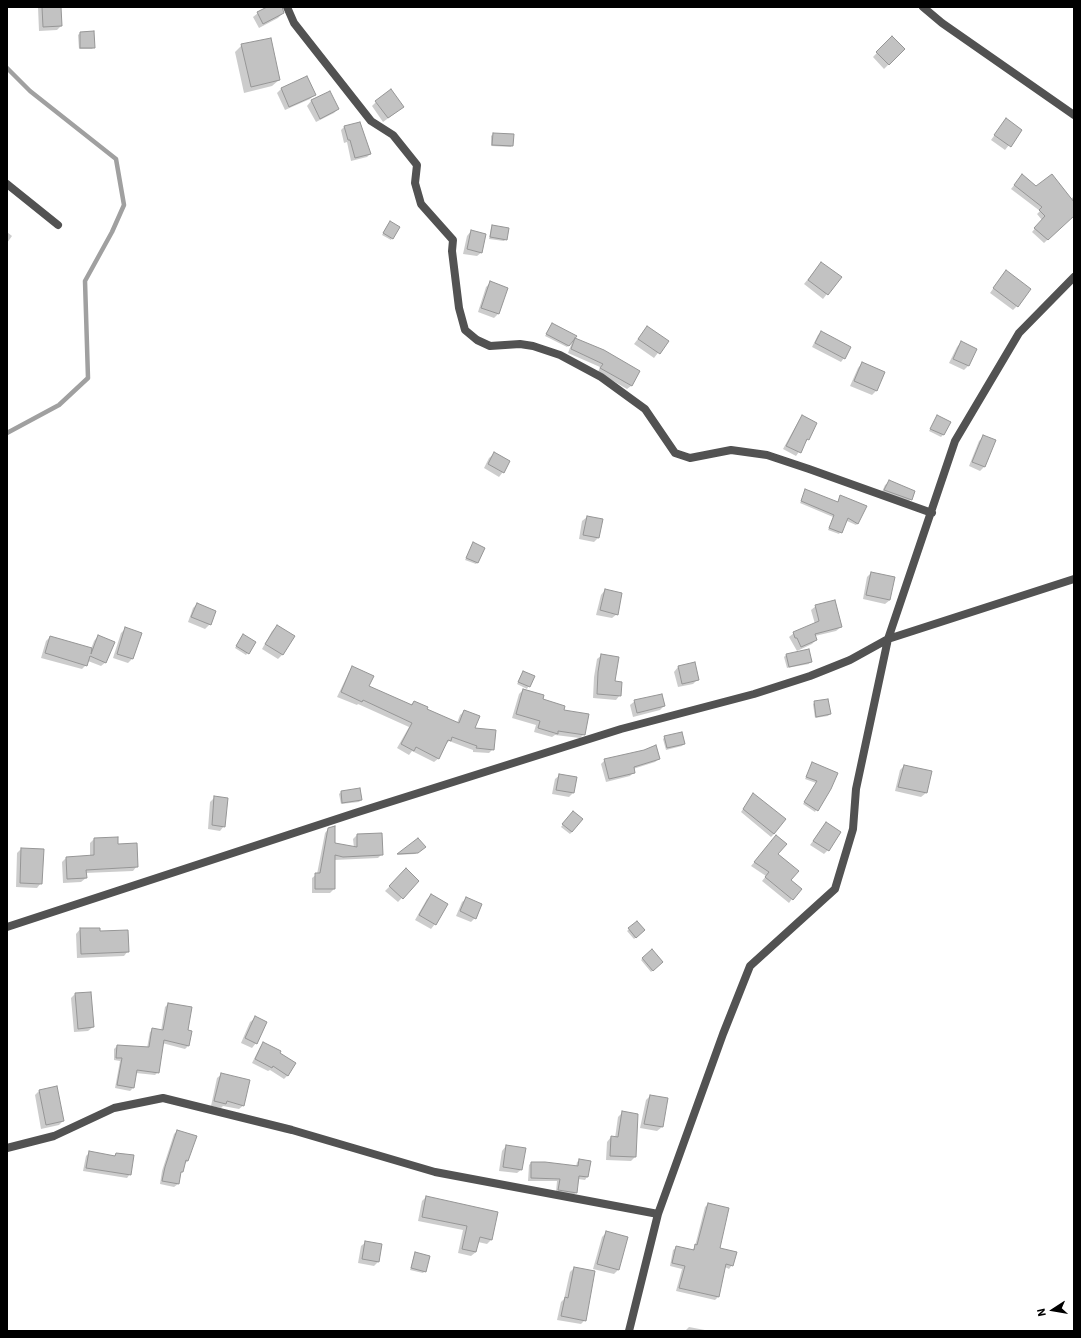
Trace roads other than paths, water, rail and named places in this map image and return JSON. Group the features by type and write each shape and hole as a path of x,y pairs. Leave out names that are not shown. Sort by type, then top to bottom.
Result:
{"street":[{"path":"287,7 294,23 371,121 393,135 417,165 416,183 421,204 453,240 452,251 459,308 465,330 477,340 490,346 520,344 533,346 560,355 601,377 645,409 675,453 690,458 731,450 767,455 932,513"},
{"path":"923,7 942,23 1074,115"},
{"path":"7,184 58,225"},
{"path":"629,1331 658,1214 723,1034 750,966 834,889 853,829 856,788 888,639 932,513 955,441 1019,334 1074,277"},
{"path":"7,927 621,728 754,694 810,676 850,660 888,639 1074,579"},
{"path":"7,1148 54,1136 114,1108 163,1098 292,1130 435,1172 658,1214"}],"waterway":[{"path":"7,68 30,91 116,159 124,205 112,232 85,281 88,378 59,405 7,433"}]}
